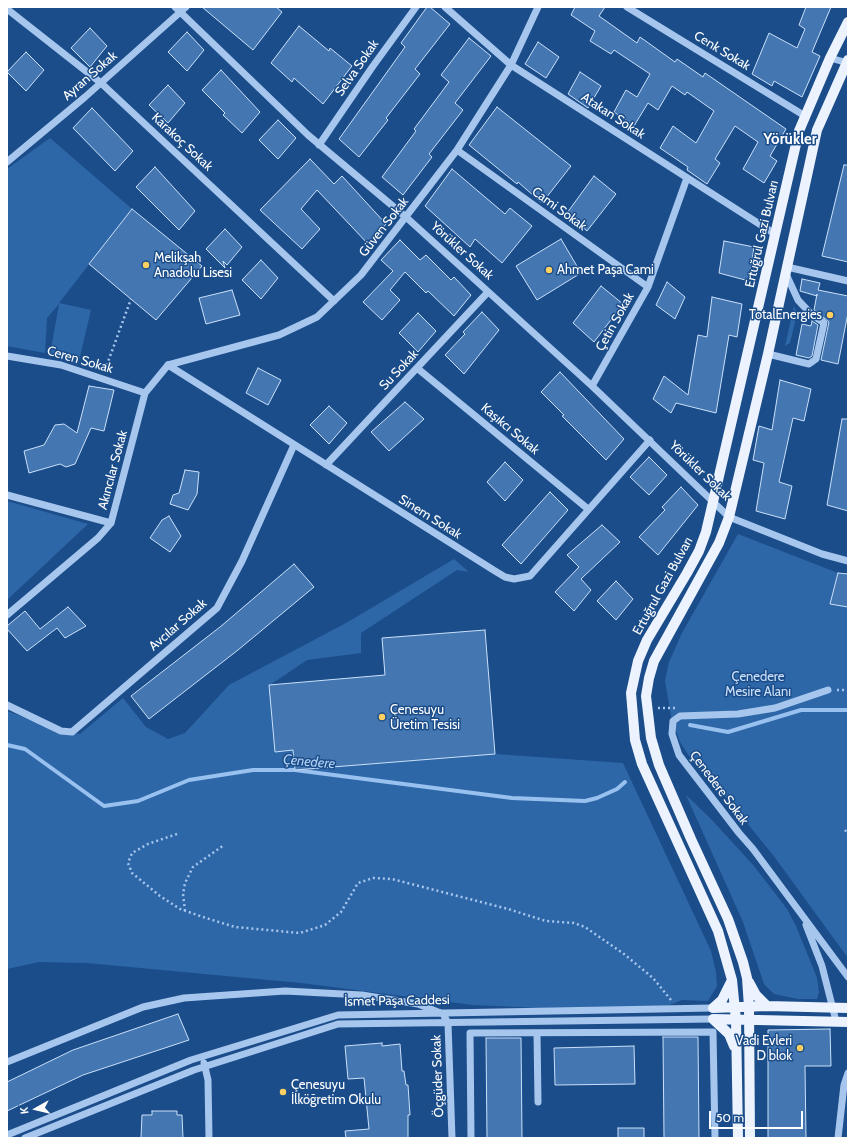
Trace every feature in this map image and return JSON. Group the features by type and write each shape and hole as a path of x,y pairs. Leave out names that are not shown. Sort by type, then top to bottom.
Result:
{"main road":[{"name":"Ertuğrul Gazi Bulvarı","path":"738,1138 736,1020 732,980 718,931 642,764 635,740 631,715 630,693 638,660 647,640 699,551 714,502 799,131 830,58 848,22"},
{"path":"750,1138 750,1053 747,978 737,942 728,919 659,765 651,738 646,696 654,661 719,543 729,517 768,354 817,130 848,62"},
{"path":"747,978 756,995 767,1006"},
{"path":"712,1008 722,1000 732,980"},
{"path":"712,1008 749,1006 848,1008"},
{"path":"714,1019 749,1021 848,1022"},
{"path":"714,1019 729,1034 737,1053"},
{"path":"750,1053 757,1028 765,1021"}],"street":[{"name":"Selva Sokak","path":"319,145 373,66 416,7"},
{"name":"Atakan Sokak","path":"445,7 511,65 775,234"},
{"name":"Güven Sokak","path":"168,365 279,335 317,317 361,275 407,218 457,150 511,65 538,7"},
{"name":"Cenk Sokak","path":"626,7 805,116"},
{"name":"Karakoç Sokak","path":"7,9 101,83 334,301"},
{"name":"Yörükler Sokak","path":"181,9 319,145 407,218 592,386 729,517"},
{"name":"Ayran Sokak","path":"8,159 101,83 181,9"},
{"path":"830,58 848,62"},
{"name":"Cami Sokak","path":"457,150 648,287"},
{"name":"Çetin Sokak","path":"592,386 648,287 687,178"},
{"path":"786,270 848,281"},
{"path":"768,354 809,364 816,359 824,324 811,314 798,300 786,270"},
{"name":"Su Sokak","path":"326,466 488,292"},
{"name":"Ceren Sokak","path":"7,356 61,365 146,393"},
{"name":"Akıncılar Sokak","path":"7,615 98,538 111,522 146,393 168,365"},
{"name":"Sinem Sokak","path":"168,365 505,578 514,579 530,576 650,440"},
{"name":"Kaşıkcı Sokak","path":"417,368 588,509"},
{"name":"Avcılar Sokak","path":"7,705 61,731 72,732 217,608 242,561 294,445"},
{"path":"7,495 111,522"},
{"path":"729,517 822,554 848,561"},
{"name":"Çenedere Sokak","path":"828,690 775,708 738,714 680,716 673,721 672,734 679,755 753,850 848,977"},
{"name":"Çenedere Sokak","path":"801,914 822,966 836,1021"},
{"path":"7,1062 143,1007 184,998 285,991 362,995 418,1004 443,1014"},
{"name":"İsmet Paşa Caddesi","path":"7,1135 203,1057 338,1015 712,1008"},
{"name":"Öçgüder Sokak","path":"443,1014 448,1023 452,1138"},
{"name":"İsmet Paşa Caddesi","path":"25,1138 205,1066 338,1024 714,1019"},
{"path":"472,1138 470,1033 713,1032 715,1138"},
{"path":"537,1033 538,1102"},
{"path":"203,1057 208,1080 209,1138"},
{"path":"838,1138 844,1085 848,1073"}],"path":[{"path":"103,379 131,299"},
{"path":"844,830 848,834"},
{"path":"177,834 148,844 132,853 128,863 132,873 160,896 185,911 235,926 300,933 325,925 341,912 358,883 373,878 392,879 508,909 546,921 574,923 585,927 624,954 653,978 680,1009"},
{"path":"185,911 183,894 185,882 193,867 224,845"}],"green space":[{"path":"50,138 132,209 59,303 91,310 78,365 50,355 59,304 47,318 45,353 7,346 7,169"},
{"path":"794,306 797,314 790,343 785,346"},
{"path":"7,501 88,524 7,600"},
{"name":"Çenedere Mesire Alanı","path":"738,534 838,573 830,604 848,607 848,958 773,855 729,801 693,762 680,742 671,716 665,681 669,662 682,633"},
{"path":"454,559 469,572 457,570 361,633 361,653 307,660 270,685 275,752 293,750 295,770 495,754 623,763 711,951 716,972 717,986 708,1001 682,1000 667,1006 541,1008 473,1005 301,983 87,963 39,962 7,969 7,711 61,731 80,734 123,698 146,727 168,739 185,733 229,685 346,623"},
{"path":"686,795 711,819 754,866 787,909 796,926 817,978 819,992 817,999 798,999 774,994 764,984 743,922"}],"building":[{"path":"202,7 276,7 282,12 253,50"},
{"path":"427,7 430,7 450,24 415,69 420,74 386,118 388,120 359,157 339,139 405,47 401,43"},
{"path":"575,7 605,7 599,16 637,43 640,37 675,62 677,59 703,77 705,73 786,129 770,156 777,161 764,183 743,169 758,142 735,126 715,159 720,163 707,184 687,170 688,167 660,148 673,126 696,143 714,111 687,92 685,95 672,86 658,110 648,103 634,126 614,112 626,90 637,97 650,74 614,50 611,54 590,41 595,31 571,15"},
{"path":"806,7 831,7 812,52 820,56 802,97 774,81 772,86 752,74 769,33 797,48 805,29 799,25"},
{"path":"299,26 329,51 330,48 352,66 323,104 294,78 292,82 271,63"},
{"path":"90,28 107,46 90,67 71,48"},
{"path":"187,32 204,50 187,71 168,52"},
{"path":"469,38 491,56 455,103 463,110 429,154 432,157 403,195 382,177 416,131 414,129 449,82 441,75"},
{"path":"538,42 559,57 546,78 525,64"},
{"path":"26,52 44,70 26,91 7,72"},
{"path":"221,70 260,112 242,133 223,115 225,113 202,90"},
{"path":"580,72 601,86 588,108 568,94"},
{"path":"168,85 185,103 168,123 149,105"},
{"path":"497,107 571,166 542,203 518,182 517,184 469,145"},
{"path":"92,108 133,151 115,171 73,128"},
{"path":"278,120 296,138 278,159 259,140"},
{"path":"310,159 334,184 342,176 386,224 369,245 317,190 301,209 320,229 302,249 260,210"},
{"path":"844,165 848,165 848,262 822,256"},
{"path":"155,167 195,211 179,230 136,187"},
{"path":"452,169 505,214 510,208 532,226 502,263 475,239 470,247 425,206"},
{"path":"594,176 616,194 587,231 567,213"},
{"name":"Melikşah Anadolu Lisesi","path":"132,209 202,266 156,320 89,264"},
{"path":"225,229 242,247 227,265 223,261 225,268 206,249"},
{"name":"Ahmet Paşa Cami","path":"561,239 581,273 537,300 516,266"},
{"path":"400,240 420,260 426,255 451,280 454,277 471,295 454,316 428,291 426,293 405,272 390,290 400,300 382,320 363,302 393,271 381,260"},
{"path":"724,241 754,247 749,281 719,273"},
{"path":"261,260 278,278 261,299 242,280"},
{"path":"802,279 820,283 818,290 848,296 848,313 838,364 821,360 829,322 814,310 817,296 800,291"},
{"path":"667,282 685,297 675,319 656,305"},
{"path":"601,286 623,304 594,342 573,323"},
{"path":"232,290 240,315 206,324 199,298"},
{"path":"712,297 742,304 737,337 729,335 716,413 676,403 671,413 653,399 664,376 688,395 698,335 707,337"},
{"path":"482,312 499,330 464,374 445,355 465,334 463,332"},
{"path":"418,313 436,331 418,352 399,333"},
{"path":"812,321 818,325 812,356 809,358 796,355 802,324 811,326"},
{"path":"258,368 281,380 268,405 246,393"},
{"path":"560,372 624,439 606,460 562,416 564,415 541,392"},
{"path":"780,380 811,389 804,421 793,418 779,482 792,486 785,519 756,511 764,463 753,460 759,426 772,430"},
{"path":"89,386 114,390 104,431 91,428 75,464 66,467 60,464 29,473 24,451 44,445 55,425 64,424 77,433"},
{"path":"405,402 424,419 389,451 371,432"},
{"path":"329,406 347,423 329,444 310,425"},
{"path":"842,419 848,419 848,511 827,505"},
{"path":"649,457 667,475 649,495 630,477"},
{"path":"505,462 523,480 505,501 487,482"},
{"path":"185,470 199,472 197,494 188,510 170,504 173,495 179,493"},
{"path":"681,487 698,505 658,555 639,537 665,510 662,507"},
{"path":"550,492 568,510 521,564 502,545"},
{"path":"169,516 181,536 170,552 150,538 162,520"},
{"path":"602,525 620,542 581,579 591,590 574,611 555,592 579,567 567,555"},
{"path":"294,564 314,587 238,650 149,719 131,696 220,627"},
{"path":"838,573 848,574 848,607 830,604"},
{"path":"616,581 633,599 616,620 597,601"},
{"path":"68,607 86,626 65,638 57,628 27,651 7,629 7,626 25,611 40,629"},
{"name":"Çenesuyu Üretim Tesisi","path":"485,630 495,754 295,770 293,750 275,752 269,685 385,675 382,638"},
{"path":"178,1014 189,1040 83,1075 7,1111 7,1082 73,1050"},
{"path":"830,1029 831,1066 805,1066 806,1138 768,1138 768,1030"},
{"path":"663,1037 698,1037 699,1138 664,1138"},
{"path":"486,1038 521,1038 522,1138 487,1138"},
{"path":"382,1043 382,1046 400,1044 402,1071 404,1071 406,1085 408,1085 410,1115 408,1115 408,1138 346,1138 345,1131 369,1129 364,1078 348,1079 345,1046"},
{"path":"634,1046 635,1084 555,1085 554,1048"},
{"path":"152,1111 177,1111 177,1115 182,1115 183,1138 141,1138 142,1115 152,1115"},
{"path":"618,1128 644,1128 644,1138 618,1138"}],"waterway":[{"path":"690,725 728,732 801,710 848,710"},
{"name":"Çenedere","path":"7,745 25,749 104,806 138,801 189,780 253,770 295,770 512,798 585,801 597,798 617,789 625,782"}],"place":[{"name":"Melikşah Anadolu Lisesi","path":"146,265"},
{"name":"Ahmet Paşa Cami","path":"549,270"},
{"name":"TotalEnergies","path":"830,315"},
{"name":"Çenesuyu Üretim Tesisi","path":"382,717"},
{"name":"Vadi Evleri D blok","path":"800,1048"},
{"name":"Çenesuyu İlköğretim Okulu","path":"283,1092"}],"district":[{"name":"Yörükler","path":"790,140"}]}
